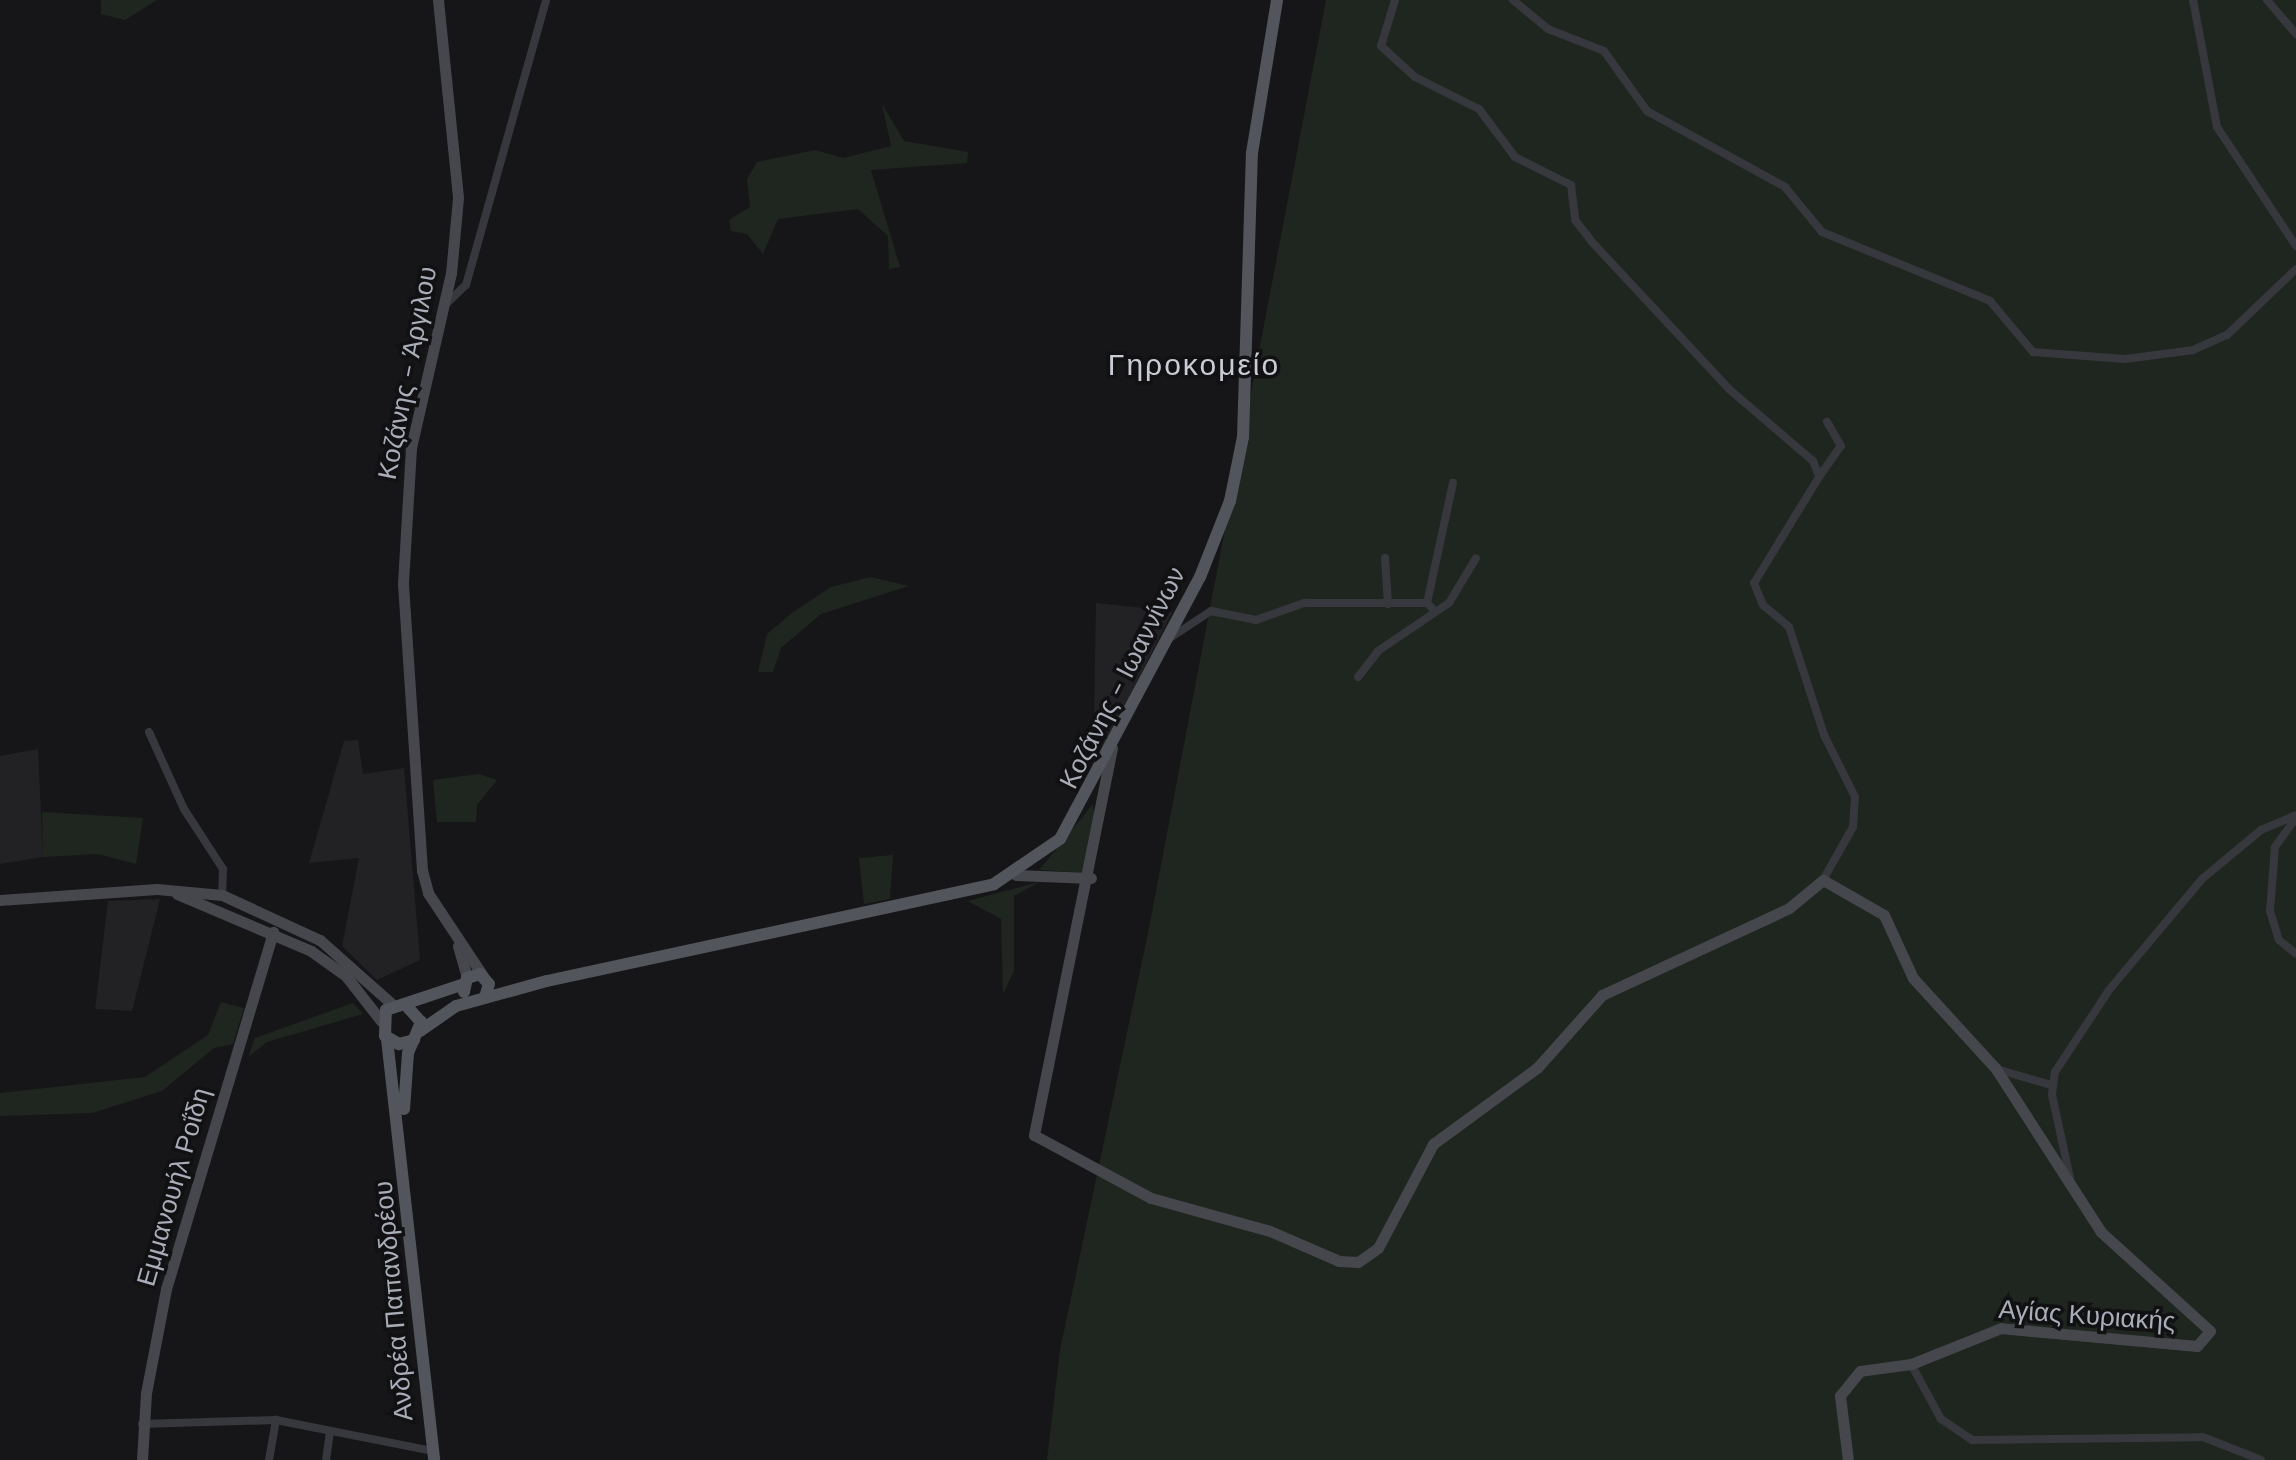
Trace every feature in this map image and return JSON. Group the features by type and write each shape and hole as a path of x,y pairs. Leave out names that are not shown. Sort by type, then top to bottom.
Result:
{"main road":[{"name":"Κοζάνης - Ιωαννίνων","path":"417,1035 480,999 547,981 1016,875 1066,833 1219,536 1241,456 1248,205 1277,0"},
{"name":"Κοζάνης - Ιωαννίνων","path":"465,981 484,977 547,981"},
{"path":"480,999 484,977"},
{"path":"381,1021 399,1005 465,981 480,999"},
{"path":"387,1039 417,1035 418,1014 399,1005"},
{"name":"Ανδρέα Παπανδρέου","path":"381,1021 387,1039 402,1137 416,1350 433,1456"},
{"name":"Ανδρέα Παπανδρέου","path":"402,1137 417,1035"}],"street":[{"name":"Κοζάνης - Άργιλου","path":"438,0 458,187 445,305 411,448 403,584 422,870 455,937"},
{"path":"445,305 466,285 546,0"},
{"path":"1395,0 1381,46 1415,77 1479,109 1515,157 1571,185 1575,220 1592,242 1729,389 1813,461 1819,477"},
{"path":"1513,0 1548,29 1604,51 1647,111 1785,187 1822,232 1990,301 2033,352 2125,359 2201,348 2227,335 2296,269"},
{"path":"2193,0 2217,127 2296,246"},
{"path":"2267,0 2296,34"},
{"path":"1112,748 1091,878 1036,1110 1037,1139 1151,1198 1270,1231 1349,1263 1368,1258 1389,1233 1433,1144 1537,1068 1589,1004 1777,914 1823,880 1853,827 1855,797 1824,735 1789,627 1763,605 1754,583 1841,446 1827,422"},
{"path":"1430,606 1453,483"},
{"path":"1385,558 1388,604"},
{"path":"1358,677 1378,651 1430,606 1463,587 1476,558"},
{"path":"1166,641 1211,611 1256,620 1304,603 1430,606"},
{"path":"149,732 184,809 223,869 222,895"},
{"path":"1996,1069 2051,1085 2100,1003 2194,888 2261,830 2296,817"},
{"path":"2296,817 2275,847 2270,911 2279,940 2296,954"},
{"path":"1016,875 1091,878"},
{"path":"1823,880 1884,915 1913,978 1996,1069 2023,1120 2070,1178"},
{"path":"157,889 273,932 333,965 381,1021"},
{"path":"0,900 157,889 222,895 320,940 399,1005"},
{"name":"Εμμανουήλ Ροΐδη","path":"142,1460 142,1424 166,1289 273,932"},
{"path":"455,937 484,977"},
{"path":"455,937 465,981"},
{"name":"Αγίας Κυριακής","path":"1848,1460 1843,1385 1873,1367 1911,1364 2001,1328 2197,1346 2208,1340 2206,1321 2111,1243 2070,1178 2051,1085"},
{"path":"1911,1364 1936,1413 1972,1440 2203,1437 2261,1460"},
{"path":"269,1460 276,1420"},
{"path":"142,1424 276,1420 433,1456"},
{"path":"326,1460 330,1431"},
{"path":"2231,1449 2232,1460"}],"shaded area":[{"path":"101,0 157,0 125,20 101,14"},
{"path":"1326,0 2296,0 2296,1460 1047,1460 1060,1350 1148,933"},
{"path":"882,104 904,141 968,152 967,163 871,170 900,267 889,269 888,236 858,209 778,219 763,254 747,234 731,231 729,220 750,207 747,179 757,162 815,150 843,158 891,146"},
{"path":"870,577 909,586 821,614 781,648 773,672 758,672 767,634 831,587"},
{"path":"1096,603 1173,611 1102,749 1094,718"},
{"path":"358,740 363,774 404,768 420,960 377,980 342,946 359,858 309,863 344,741"},
{"path":"38,749 43,857 0,864 0,756"},
{"path":"479,774 497,780 477,805 476,822 437,822 433,780"},
{"path":"1093,804 1096,837 1088,873 1039,870"},
{"path":"42,812 143,818 136,864 98,854 43,857"},
{"path":"893,855 890,899 864,904 859,858"},
{"path":"1039,882 1014,896 1014,971 1003,994 1001,919 968,901"},
{"path":"160,899 132,1011 95,1009 108,901"},
{"path":"221,1002 244,1008 233,1044 214,1048 162,1091 92,1113 0,1116 0,1093 145,1077 208,1035"},
{"path":"353,1003 363,1014 267,1042 248,1057 255,1038"}],"district":[{"name":"Γηροκομείο","path":"1194,365"}]}
